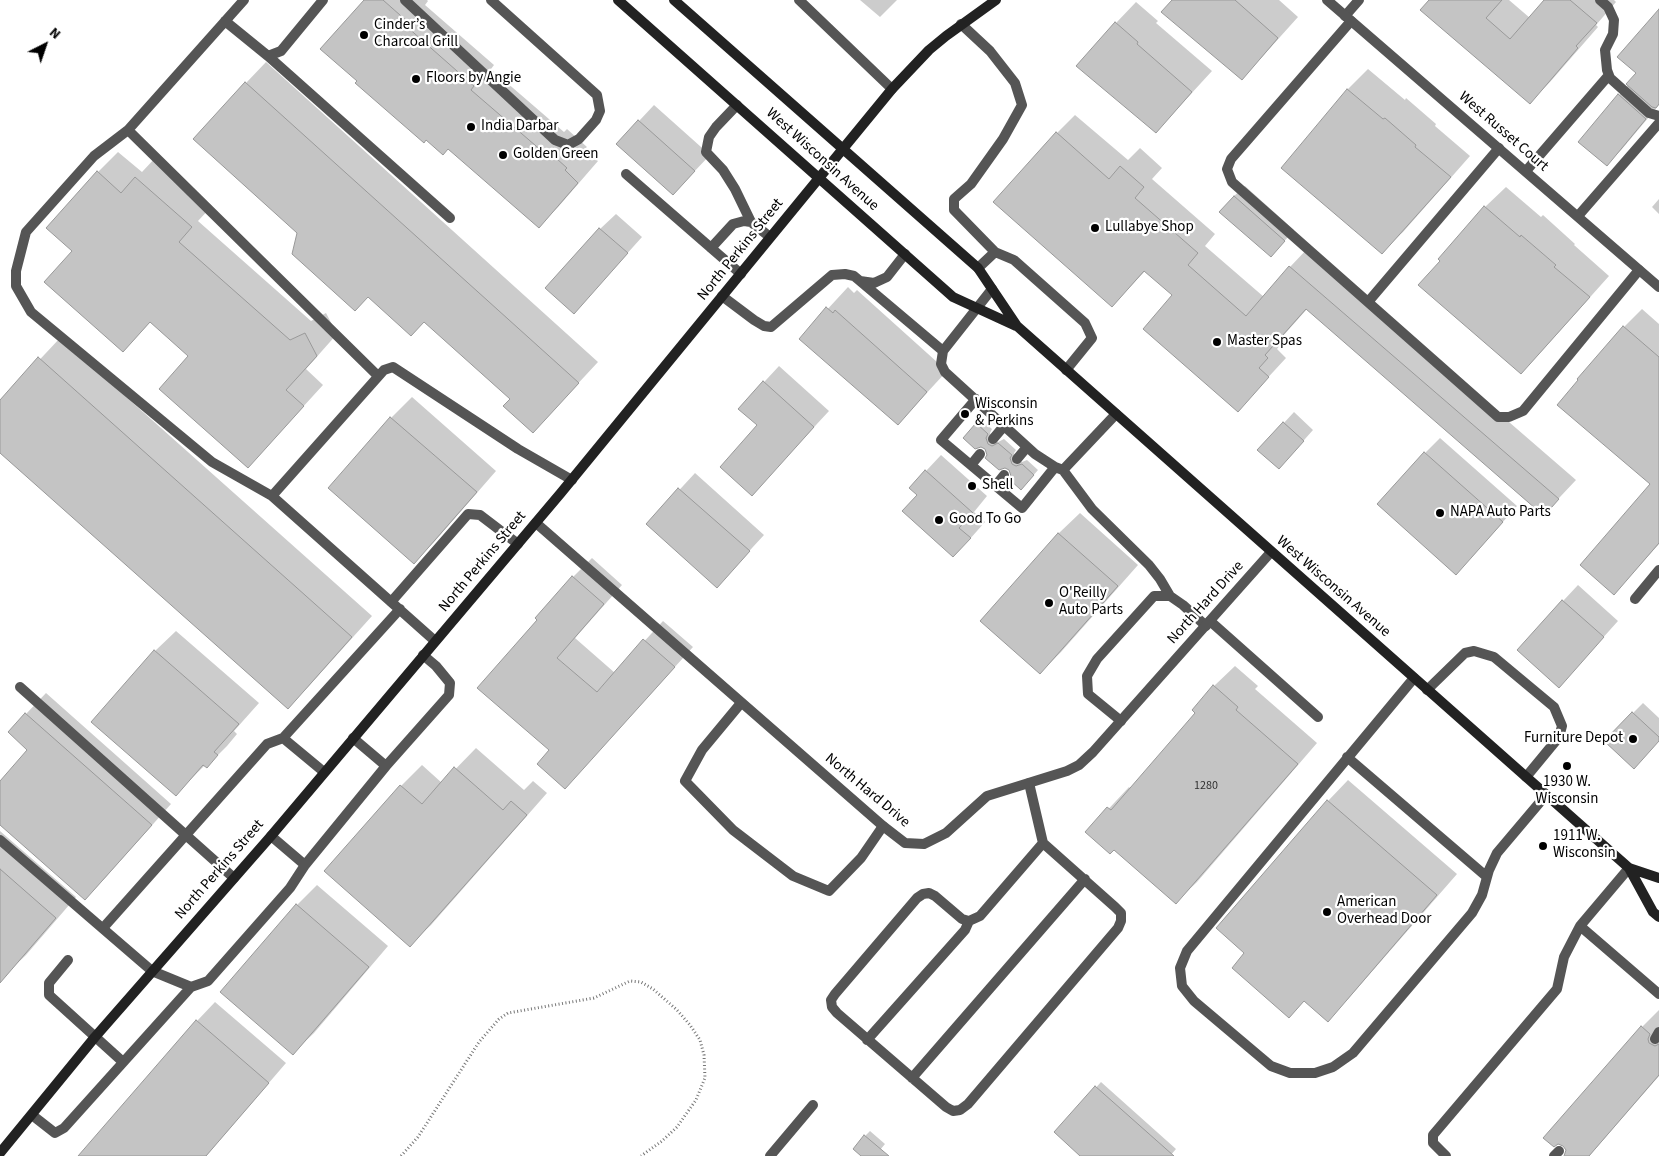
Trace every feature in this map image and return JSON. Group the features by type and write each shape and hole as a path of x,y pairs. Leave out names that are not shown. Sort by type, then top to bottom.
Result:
{"main road":[{"name":"West Wisconsin Avenue","path":"618,0 953,297 1017,326"},
{"name":"West Wisconsin Avenue","path":"674,0 978,268 1017,326 1630,868 1657,911"},
{"name":"North Perkins Street","path":"0,1153 152,970 271,836 536,523 892,89 929,50 961,24 996,0"},
{"name":"West Wisconsin Avenue","path":"1630,868 1659,878"}],"street":[{"path":"244,0 128,130 94,156 26,232 16,271 16,286 31,312 212,462 272,496 435,641"},
{"path":"268,56 281,51 323,0"},
{"path":"405,0 555,140 568,145 579,139 596,120 600,111 597,95 491,0"},
{"path":"799,0 892,89"},
{"name":"West Russet Court","path":"1327,0 1659,287"},
{"path":"1359,0 1348,18 1231,159 1227,170 1232,182 1498,416 1508,417 1522,411 1639,270"},
{"path":"1600,0 1608,7 1614,20 1613,34 1605,50 1607,70 1610,78 1649,113 1659,116"},
{"path":"225,21 268,56 450,218"},
{"path":"961,24 990,51 1015,83 1022,105 1003,139 971,184 954,200 954,210 995,252 1014,260 1085,323 1092,338 1066,370"},
{"path":"1526,171 1609,75"},
{"path":"738,105 716,126 709,137 706,152 735,189 751,222"},
{"path":"1578,216 1659,123"},
{"path":"128,130 378,376"},
{"path":"1368,302 1499,148"},
{"path":"626,174 741,274"},
{"path":"711,248 732,224 744,220 751,222 770,237"},
{"path":"978,268 995,252"},
{"path":"860,282 874,282 887,277 905,254"},
{"path":"722,296 754,320 764,326 771,327 832,275 845,274 854,276 943,351"},
{"path":"992,289 943,351 940,364 946,372 1035,454 1059,468 1092,509 1149,565 1170,596 1208,623 1318,717"},
{"path":"272,496 378,376 384,370 394,367 518,449 572,480"},
{"path":"976,399 941,440 1022,508 1059,468 1116,414"},
{"path":"993,439 1004,426"},
{"path":"1017,459 1027,446"},
{"path":"971,465 980,454"},
{"path":"996,485 1004,475"},
{"path":"391,602 468,514 480,515 518,544"},
{"name":"North Hard Drive","path":"536,523 883,826 904,843 924,844 946,833 987,796 1066,771 1079,765 1121,721 1271,552"},
{"path":"1635,599 1659,570"},
{"path":"1121,721 1088,694 1087,676 1097,659 1154,596 1170,596"},
{"path":"103,928 267,744 283,738 400,609"},
{"path":"1427,690 1465,653 1474,651 1494,657 1554,707 1562,726 1559,736 1526,777"},
{"path":"32,1114 55,1133 64,1128 191,987 208,981 290,888 305,865 386,766 449,695 450,683 436,666 423,655"},
{"path":"1414,678 1187,951 1180,968 1182,986 1194,1002 1271,1066 1290,1073 1315,1074 1333,1067 1353,1053 1472,913 1482,895 1496,852 1546,795"},
{"path":"20,686 234,878"},
{"path":"741,703 702,750 685,781 733,830 793,876 829,891 861,858 883,826"},
{"path":"283,738 324,772"},
{"path":"353,738 386,766"},
{"path":"1348,757 1487,877"},
{"path":"969,921 962,919 935,896 929,893 923,894 917,898 835,994 832,1000 832,1007 867,1040 953,1111 960,1110 968,1104 1118,928 1121,922 1121,913 1043,843 1029,783"},
{"path":"271,836 305,865"},
{"path":"0,840 152,970 191,987"},
{"path":"867,1040 964,930 969,921 980,916 1043,843"},
{"path":"1446,1156 1433,1143 1433,1135 1557,990 1564,957 1580,926 1630,868"},
{"path":"912,1078 1084,880"},
{"path":"1580,926 1659,994"},
{"path":"68,960 49,983 48,996 123,1062"},
{"path":"770,1156 813,1105"}],"path":[{"path":"401,1156 418,1137 478,1042 499,1019 508,1013 594,998 630,981 641,982 653,989 677,1010 700,1040 704,1055 705,1078 696,1100 677,1127 662,1142 641,1156"}],"building":[{"path":"364,0 383,0 409,23 406,26 474,86 471,90 543,152 546,149 567,168 565,170 578,183 539,228 448,149 443,155 426,140 424,143 355,83 357,81 320,49"},
{"path":"1172,0 1235,0 1278,38 1242,80 1161,12"},
{"path":"1429,0 1502,0 1486,18 1510,39 1544,0 1570,0 1597,23 1576,46 1578,48 1530,104 1420,10"},
{"path":"1659,9 1659,104 1656,108 1652,107 1626,84 1636,73 1617,57"},
{"path":"1115,22 1192,92 1156,133 1076,66"},
{"path":"245,82 579,383 533,433 503,406 510,399 424,322 411,336 368,297 355,311 292,254 297,233 193,139"},
{"path":"1347,89 1383,119 1385,118 1416,145 1415,147 1451,177 1382,254 1281,168"},
{"path":"1618,94 1646,119 1607,166 1578,142"},
{"path":"638,120 695,171 673,195 616,144"},
{"path":"1056,132 1109,179 1120,166 1144,187 1135,198 1198,253 1188,265 1246,316 1289,266 1559,499 1544,516 1306,309 1265,355 1268,358 1259,368 1269,377 1238,412 1143,329 1172,295 1144,271 1112,307 993,202"},
{"path":"97,171 121,193 135,177 192,227 179,242 290,340 305,333 317,356 286,390 304,406 248,468 159,389 188,356 150,322 123,352 44,282 72,251 46,228"},
{"path":"1234,196 1285,241 1271,257 1219,212"},
{"path":"1484,206 1556,265 1554,267 1590,297 1521,374 1418,285"},
{"path":"599,228 628,253 574,314 545,288"},
{"path":"826,307 833,313 835,310 927,392 898,425 799,339"},
{"path":"1623,326 1659,357 1659,543 1614,595 1580,565 1650,484 1557,405"},
{"path":"38,357 352,637 288,709 0,453 0,400"},
{"path":"763,381 814,427 752,496 720,467 757,425 738,409"},
{"path":"390,417 477,492 414,564 328,488"},
{"path":"1283,422 1304,441 1279,469 1257,450"},
{"path":"976,423 988,434 986,438 988,444 992,446 998,443 1012,455 1010,458 1012,464 1016,466 1022,464 1034,475 1021,490 1009,479 1011,476 1009,470 1005,468 999,470 985,458 987,455 985,449 981,447 975,449 963,438"},
{"name":"NAPA Auto Parts","path":"1424,452 1503,522 1456,575 1377,504"},
{"name":"Good To Go","path":"925,470 973,513 959,528 971,538 953,557 902,511 917,495 909,488"},
{"path":"678,488 750,551 717,588 646,524"},
{"name":"O'Reilly Auto Parts","path":"1058,533 1118,586 1040,674 980,621"},
{"path":"572,576 604,604 557,658 597,692 643,639 675,667 565,789 537,764 549,750 477,688 537,620 535,618"},
{"path":"1562,600 1604,637 1559,688 1517,650"},
{"path":"154,650 239,724 214,752 218,755 207,768 203,765 176,796 91,722"},
{"path":"1213,685 1238,707 1236,710 1298,764 1176,904 1114,850 1110,854 1085,832 1107,807 1111,810 1195,713 1192,710"},
{"name":"Furniture Depot","path":"1632,712 1659,737 1659,741 1634,769 1604,741"},
{"path":"25,713 152,825 85,900 0,825 0,781 27,750 8,732"},
{"path":"454,767 503,810 511,801 527,815 410,947 324,871 400,785 422,804"},
{"name":"American Overhead Door","path":"1327,800 1437,895 1328,1022 1304,1001 1289,1018 1232,968 1244,953 1216,928"},
{"path":"0,869 56,918 0,983"},
{"path":"296,904 369,967 293,1055 220,992"},
{"path":"196,1020 269,1083 206,1156 78,1156"},
{"path":"1641,1026 1650,1034 1649,1043 1655,1046 1659,1044 1659,1075 1589,1156 1564,1156 1566,1150 1563,1146 1558,1144 1554,1147 1543,1138"},
{"path":"1095,1086 1174,1156 1080,1156 1054,1132"},
{"path":"864,1135 889,1156 861,1156 853,1149"}],"place":[{"name":"Cinder’s Charcoal Grill","path":"364,35"},
{"name":"Floors by Angie","path":"416,79"},
{"name":"India Darbar","path":"471,127"},
{"name":"Golden Green","path":"503,155"},
{"name":"Lullabye Shop","path":"1095,228"},
{"name":"Master Spas","path":"1217,342"},
{"name":"Wisconsin & Perkins","path":"965,414"},
{"name":"Shell","path":"972,486"},
{"name":"NAPA Auto Parts","path":"1440,513"},
{"name":"Good To Go","path":"939,520"},
{"name":"O'Reilly Auto Parts","path":"1049,603"},
{"name":"Furniture Depot","path":"1633,739"},
{"name":"1930 W. Wisconsin","path":"1567,766"},
{"name":"1911 W. Wisconsin","path":"1543,846"},
{"name":"American Overhead Door","path":"1327,912"}]}
